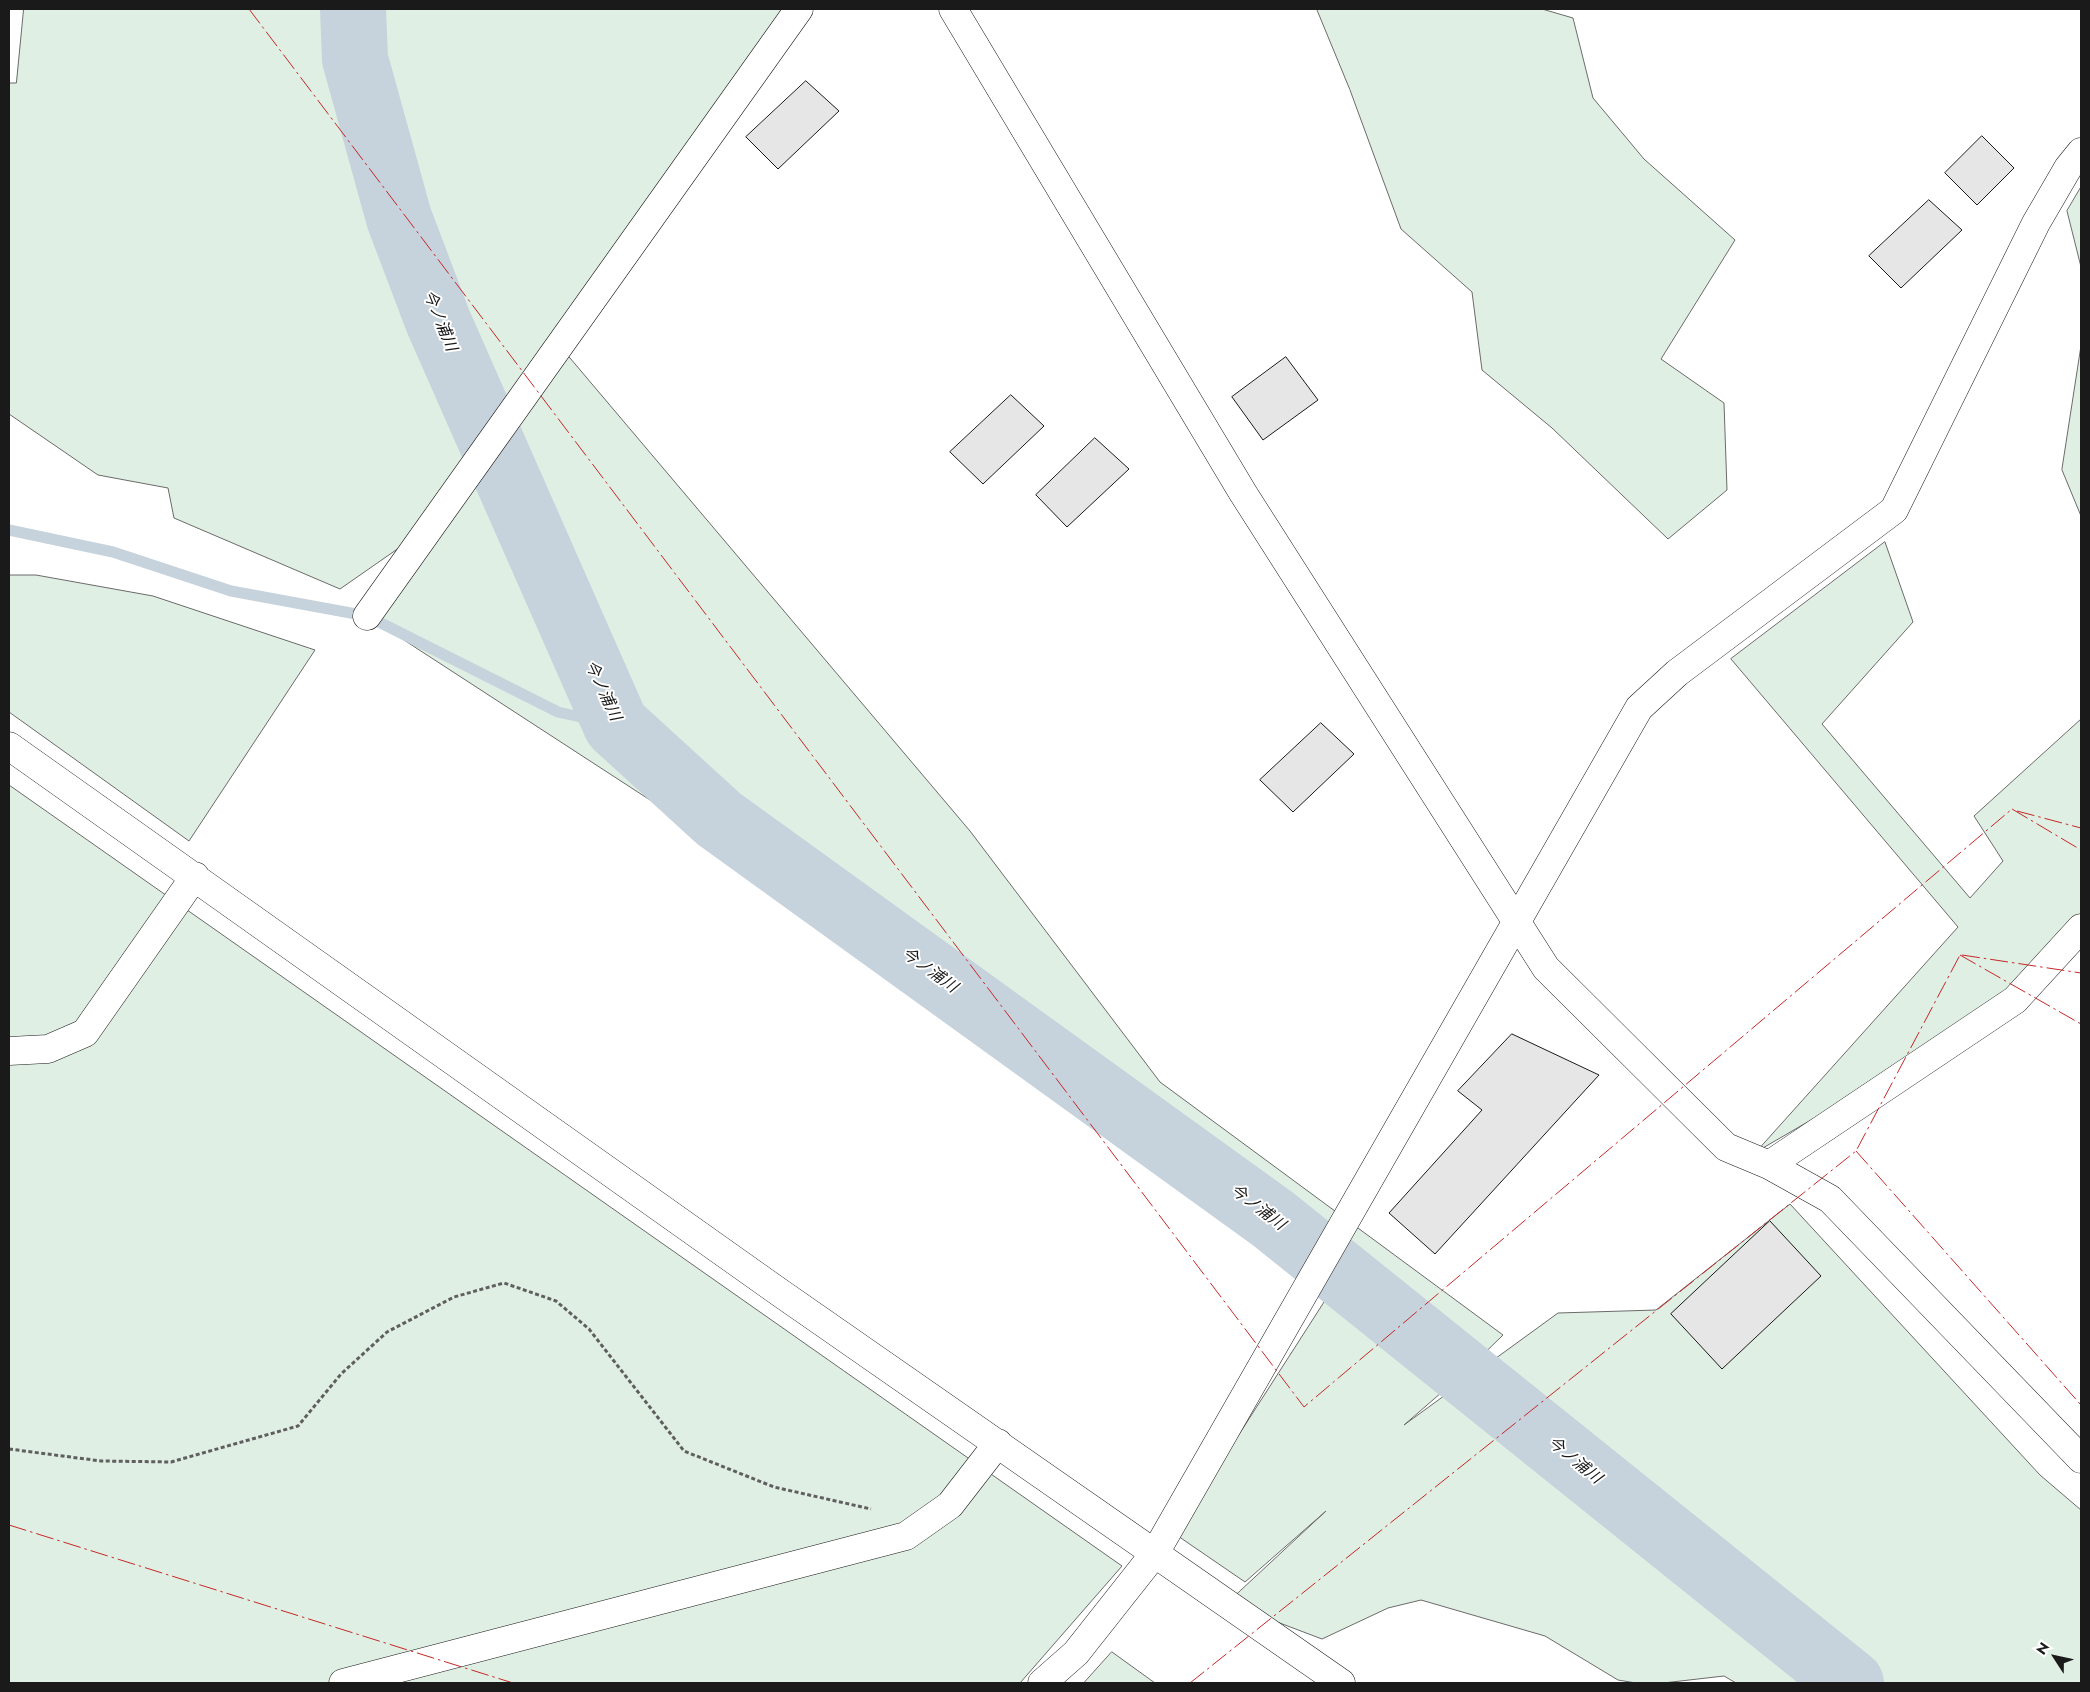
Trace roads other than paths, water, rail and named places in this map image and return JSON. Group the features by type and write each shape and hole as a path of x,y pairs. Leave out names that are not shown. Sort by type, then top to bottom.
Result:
{"street":[{"path":"367,616 799,9"},
{"path":"953,9 1243,493 1546,968 1726,1147 1769,1165 1830,1199 2081,1459"},
{"path":"1042,1683 1076,1653 1155,1553 1639,708 1677,673 1894,510 2036,223 2068,168 2081,152"},
{"path":"9,746 195,876 779,1292 1340,1683"},
{"path":"9,1051 48,1049 85,1033 195,876"},
{"path":"1769,1165 2015,1000 2081,928"},
{"path":"343,1683 906,1536 950,1505 998,1443"}],"waterway":[{"name":"今ノ浦川","path":"353,9 355,59 399,218 438,321 616,725 719,819 1273,1219 1851,1683"},
{"path":"9,530 113,552 231,591 367,616 558,712 616,725"}]}
